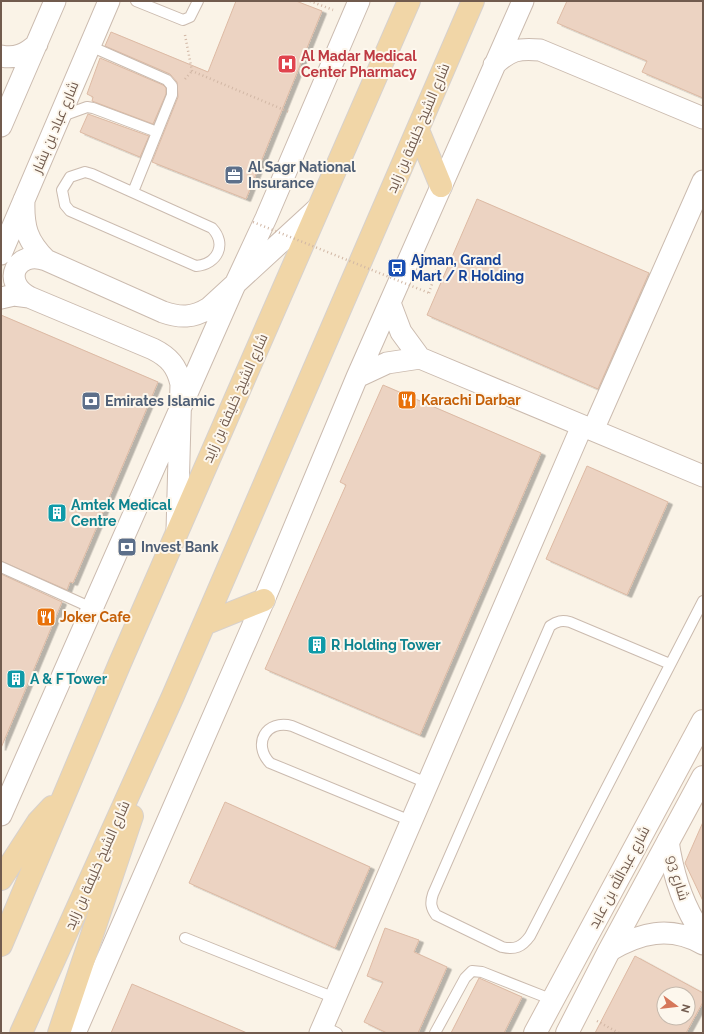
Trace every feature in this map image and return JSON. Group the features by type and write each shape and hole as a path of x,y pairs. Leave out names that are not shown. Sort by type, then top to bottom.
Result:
{"main road":[{"name":"شارع الشيخ خليفة بن زايد","path":"1,945 177,531 409,1"},
{"name":"شارع الشيخ خليفة بن زايد","path":"21,1033 173,696 473,1"},
{"path":"418,130 441,186"},
{"path":"204,624 264,600"},
{"name":"شارع الشيخ خليفة بن زايد","path":"60,1033 173,696"},
{"name":"شارع عبدالله بن عابد","path":"535,1033 703,721"},
{"name":"شارع عبدالله بن عابد","path":"567,1033 609,951 703,776"},
{"name":"شارع الشيخ خليفة بن زايد","path":"1,879 38,822 64,795"}],"street":[{"path":"1,126 55,1"},
{"name":"شارع عباد بن بشار","path":"1,254 109,1"},
{"path":"1,815 180,410 232,288 266,218 359,1"},
{"path":"522,2 521,19 528,36 540,50"},
{"path":"75,1033 264,600 357,377 522,2"},
{"path":"1,56 8,58 19,56 29,52 37,44"},
{"path":"494,65 507,53 523,48 540,50 703,118"},
{"path":"1,59 10,71 16,92"},
{"path":"326,1031 334,998 411,821 587,428 703,181"},
{"path":"24,200 23,217 27,233 34,248 46,260"},
{"path":"177,531 181,384 178,372 172,362 164,354 20,292 15,283 14,273 18,264 26,258 37,256 174,316 187,317 198,314 209,308 319,207"},
{"path":"1,298 14,295 29,297"},
{"path":"390,303 401,332 420,358 703,476"},
{"path":"357,377 387,363 420,358"},
{"name":"شارع 93","path":"668,841 672,871 682,899 703,935"},
{"path":"609,951 628,940 650,933 673,933 694,939 703,944"}],"lane":[{"path":"136,1 183,20 190,17 198,1"},
{"path":"90,46 170,83 173,90 133,192"},
{"path":"60,116 87,107 157,132"},
{"path":"84,172 133,192 212,228 220,241 220,249 217,256 204,266 189,264 70,211 65,205 62,190 70,177 84,172"},
{"path":"1,568 92,608"},
{"path":"670,664 570,622 563,620 550,626 432,894 430,901 431,909 436,915 502,947 510,949 525,943 703,601"},
{"path":"411,821 270,763 264,758 262,750 261,742 264,735 269,729 276,725 284,724 292,726 428,783"},
{"path":"185,938 334,998"},
{"path":"435,1033 465,978 472,971 482,972 553,1000"}],"path":[{"path":"183,20 192,71 308,120"},
{"path":"253,222 428,293 437,271"},
{"path":"578,1011 619,1033"}],"building":[{"path":"236,1 296,1 322,11 246,199 152,162 178,97 177,82 170,74 105,46 111,32 208,72"},
{"path":"567,1 703,1 703,98 642,72 647,61 557,23"},
{"path":"100,58 163,85 166,88 166,94 153,124 92,101 93,97 87,94"},
{"path":"88,114 149,136 140,157 80,132"},
{"path":"477,199 649,273 598,389 427,315"},
{"path":"1,315 158,382 73,583 70,582 67,590 1,561"},
{"path":"383,385 541,453 420,735 265,669 346,485 340,482"},
{"path":"587,466 668,502 627,595 546,559"},
{"name":"A & F Tower","path":"1,574 62,602 1,748"},
{"path":"225,802 370,867 335,948 189,883"},
{"path":"703,822 703,901 685,863"},
{"path":"385,928 419,940 414,952 447,967 418,1033 387,1033 364,1022 383,982 367,976"},
{"path":"635,956 690,986 656,986 656,1026 690,1026 686,1033 595,1033"},
{"path":"479,978 522,997 504,1033 451,1033"},
{"path":"132,984 247,1033 111,1033"},
{"path":"696,989 703,993 703,1002 696,1015"}],"place":[{"name":"Al Madar Medical Center Pharmacy","path":"287,64"},
{"name":"Al Sagr National Insurance","path":"234,175"},
{"name":"Ajman, Grand Mart / R Holding","path":"397,268"},
{"name":"Karachi Darbar","path":"407,400"},
{"name":"Emirates Islamic","path":"91,401"},
{"name":"Amtek Medical Centre","path":"57,513"},
{"name":"Invest Bank","path":"127,547"},
{"name":"Joker Cafe","path":"46,617"},
{"name":"R Holding Tower","path":"317,645"},
{"name":"A & F Tower","path":"16,679"}]}
